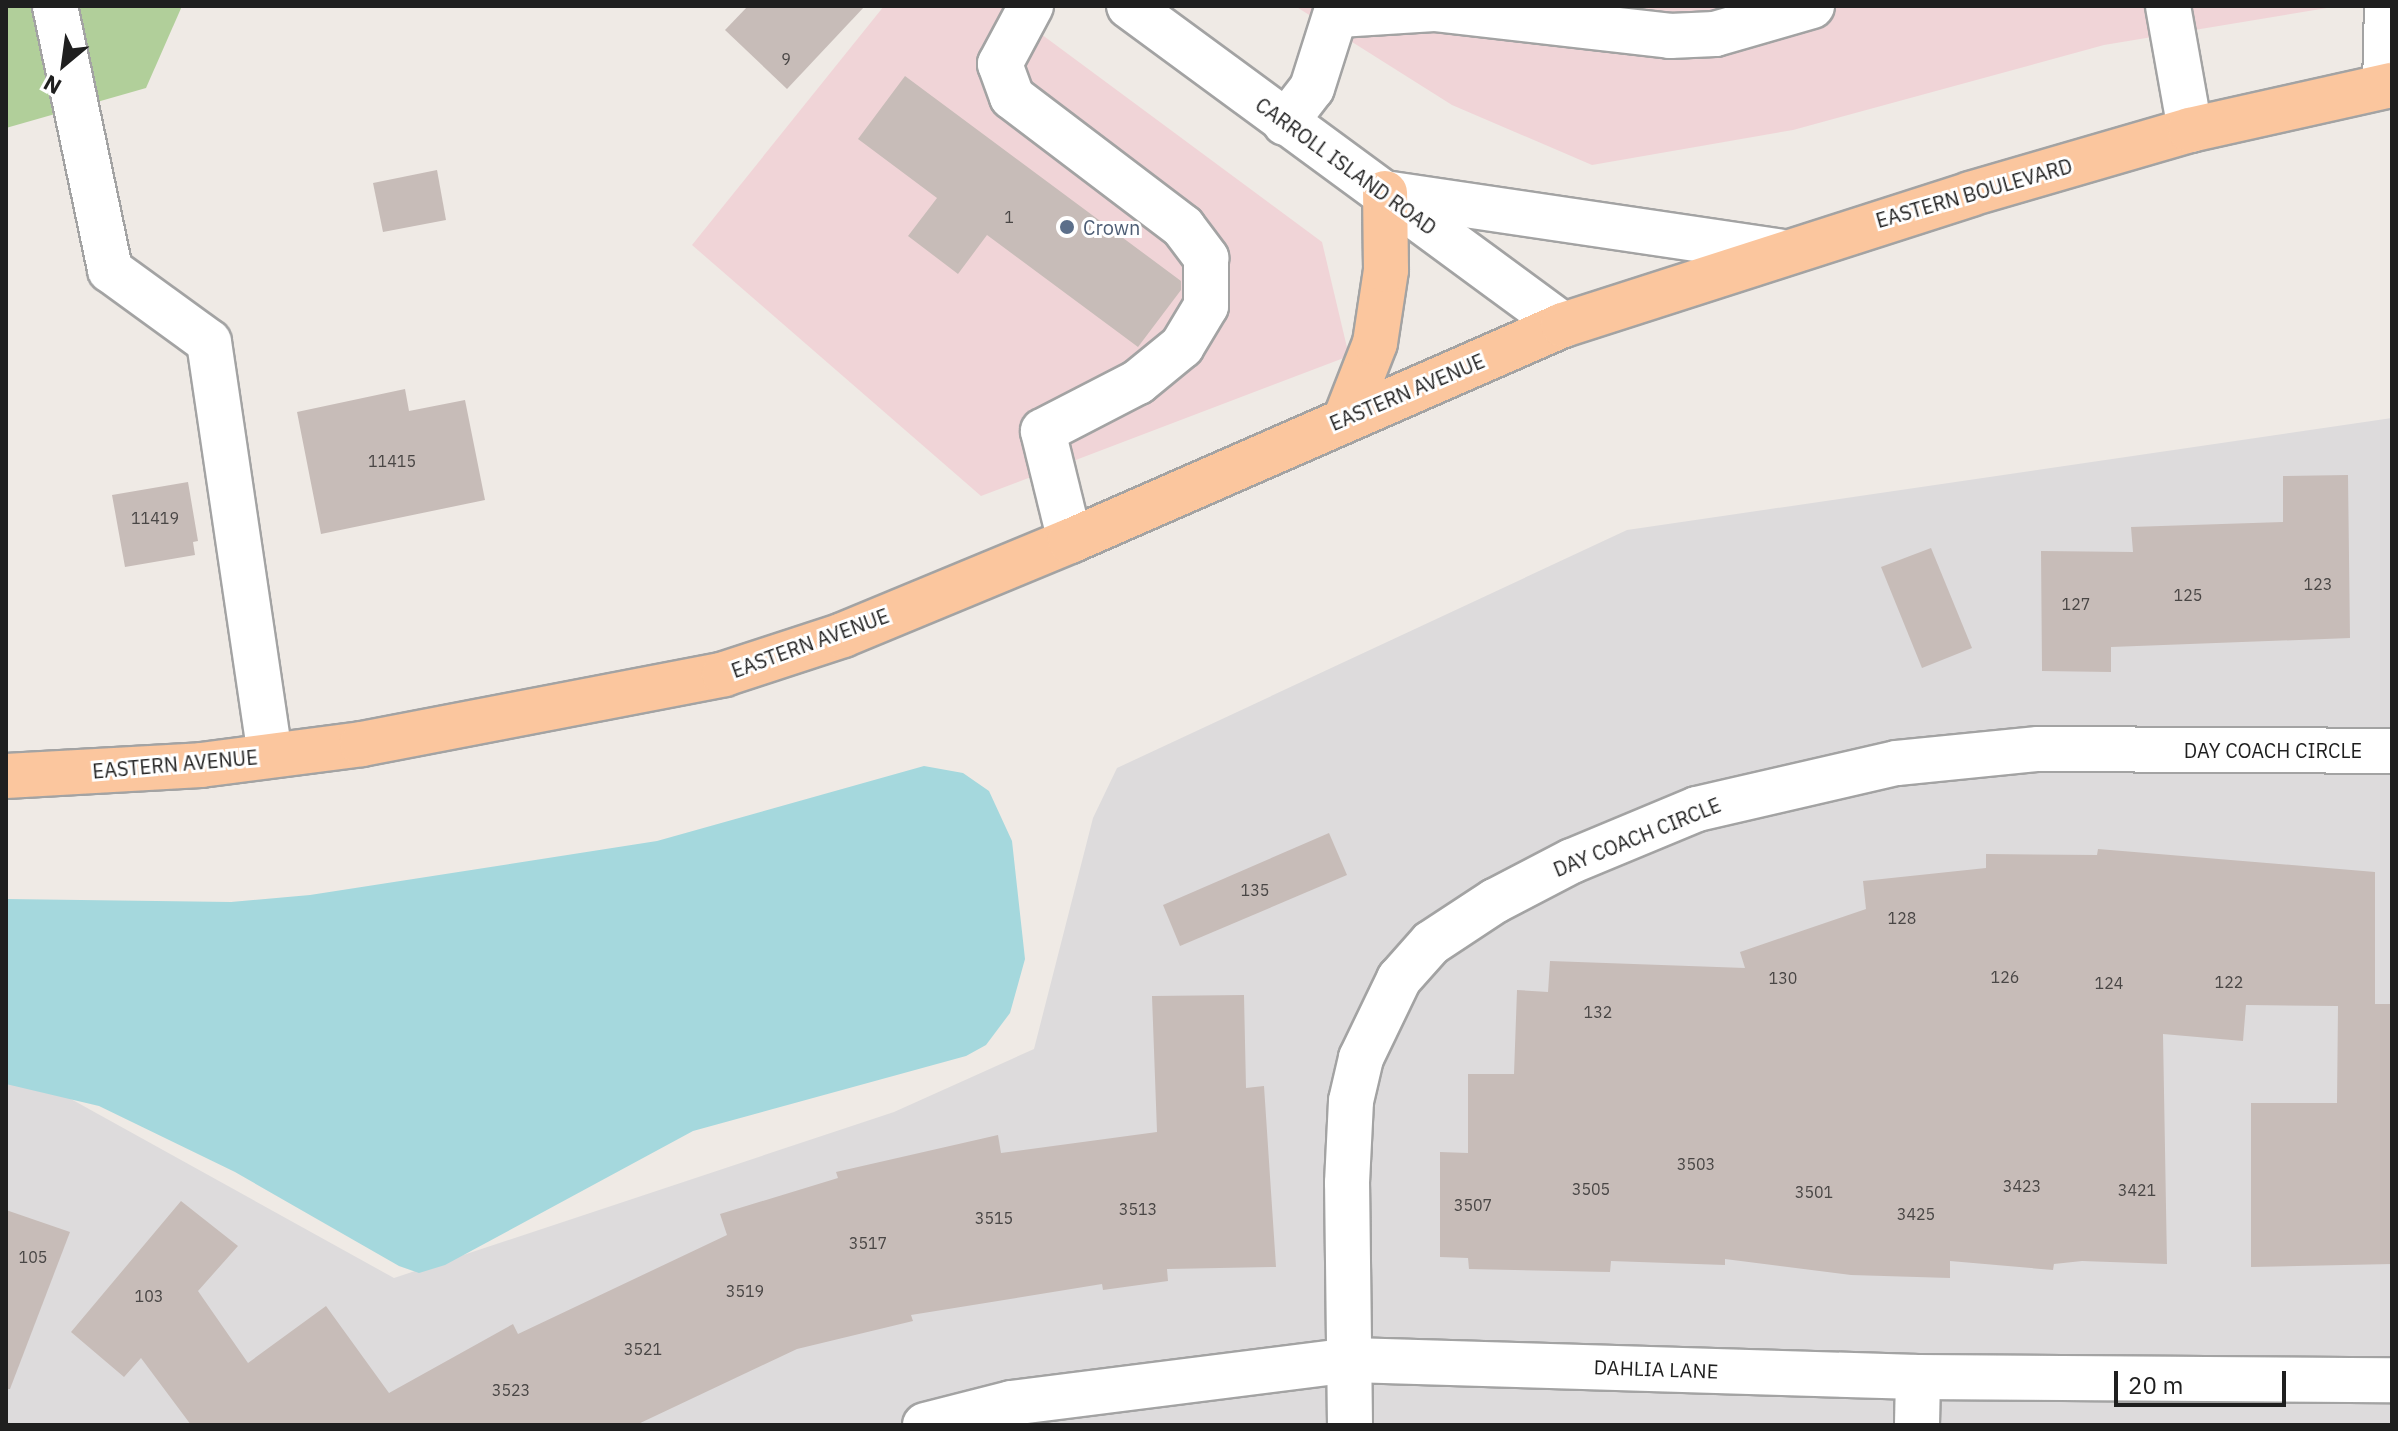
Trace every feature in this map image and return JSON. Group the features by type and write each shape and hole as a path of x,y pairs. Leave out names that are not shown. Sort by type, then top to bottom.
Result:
{"main road":[{"name":"EASTERN BOULEVARD","path":"1563,325 1779,251 2190,130 2388,86"},
{"path":"1346,417 1375,343 1386,270 1385,193"},
{"name":"EASTERN AVENUE","path":"6,776 270,755 614,699 724,674 843,635 1070,541 1346,417 1563,325"}],"street":[{"path":"55,6 110,270 209,342 270,755"},
{"path":"1031,6 1000,64 1012,97 1183,227 1206,258 1206,306 1182,346 1138,382 1043,431 1070,541"},
{"name":"CARROLL ISLAND ROAD","path":"1129,6 1563,325"},
{"path":"1285,123 1312,88 1338,11 1434,9 1670,36 1712,20 1812,6"},
{"path":"2168,6 2190,130"},
{"path":"2387,6 2388,86"},
{"path":"1385,193 1779,251"},
{"name":"DAY COACH CIRCLE","path":"1350,1425 1347,1183 1351,1101 1361,1058 1399,979 1431,943 1495,901 1572,861 1697,809 1883,765 2038,749 2392,751"},
{"name":"DAHLIA LANE","path":"925,1425 1011,1403 1351,1360 1918,1377 2392,1380"},
{"path":"1917,1425 1918,1377"}],"shaded area":[{"path":"884,6 1003,6 1322,242 1349,356 981,496 692,245"},
{"path":"1295,6 2339,6 2104,45 1793,130 1592,165 1452,105"},
{"path":"2392,418 2392,1425 6,1425 6,1079 42,1083 394,1278 894,1112 1034,1049 1093,818 1117,768 1627,530"}],"green space":[{"path":"6,6 182,6 146,88 6,128"}],"water":[{"path":"924,766 963,773 989,791 1012,841 1025,959 1010,1013 986,1045 966,1056 693,1131 445,1265 419,1273 399,1266 235,1172 99,1106 6,1084 6,899 231,902 310,895 657,841"}],"building":[{"path":"748,6 865,6 787,89 725,30"},
{"path":"905,76 1181,281 1181,290 1138,347 987,235 958,274 908,236 937,198 858,139"},
{"path":"437,170 446,220 383,232 373,183"},
{"path":"405,389 409,411 465,400 485,500 321,534 297,412"},
{"path":"2348,475 2350,638 2111,647 2111,672 2042,671 2041,551 2133,552 2131,527 2283,522 2283,476"},
{"path":"188,482 198,541 193,542 195,555 125,567 112,495"},
{"path":"1931,548 1972,648 1922,668 1881,567"},
{"path":"1329,833 1347,875 1180,946 1163,905"},
{"path":"2098,849 2375,872 2375,1004 2392,1004 2392,1264 2251,1267 2251,1103 2337,1103 2338,1006 2246,1005 2243,1041 2163,1034 2167,1264 2082,1261 2054,1264 2053,1270 1950,1261 1950,1278 1851,1275 1725,1259 1725,1265 1611,1261 1610,1272 1469,1269 1468,1258 1440,1257 1440,1152 1468,1153 1468,1074 1514,1074 1517,990 1548,992 1550,961 1745,968 1740,952 1866,909 1863,881 1986,868 1986,854 2097,855"},
{"path":"1244,995 1246,1088 1264,1086 1276,1267 1167,1269 1168,1281 1103,1290 1102,1284 911,1315 913,1321 797,1349 636,1425 191,1425 141,1358 124,1377 71,1332 181,1201 238,1246 198,1291 248,1363 326,1306 389,1393 513,1324 518,1334 727,1235 720,1214 838,1178 836,1172 998,1135 1001,1153 1157,1132 1152,996"},
{"path":"6,1210 70,1232 10,1389 6,1389"}],"place":[{"name":"Crown","path":"1067,227"}]}
